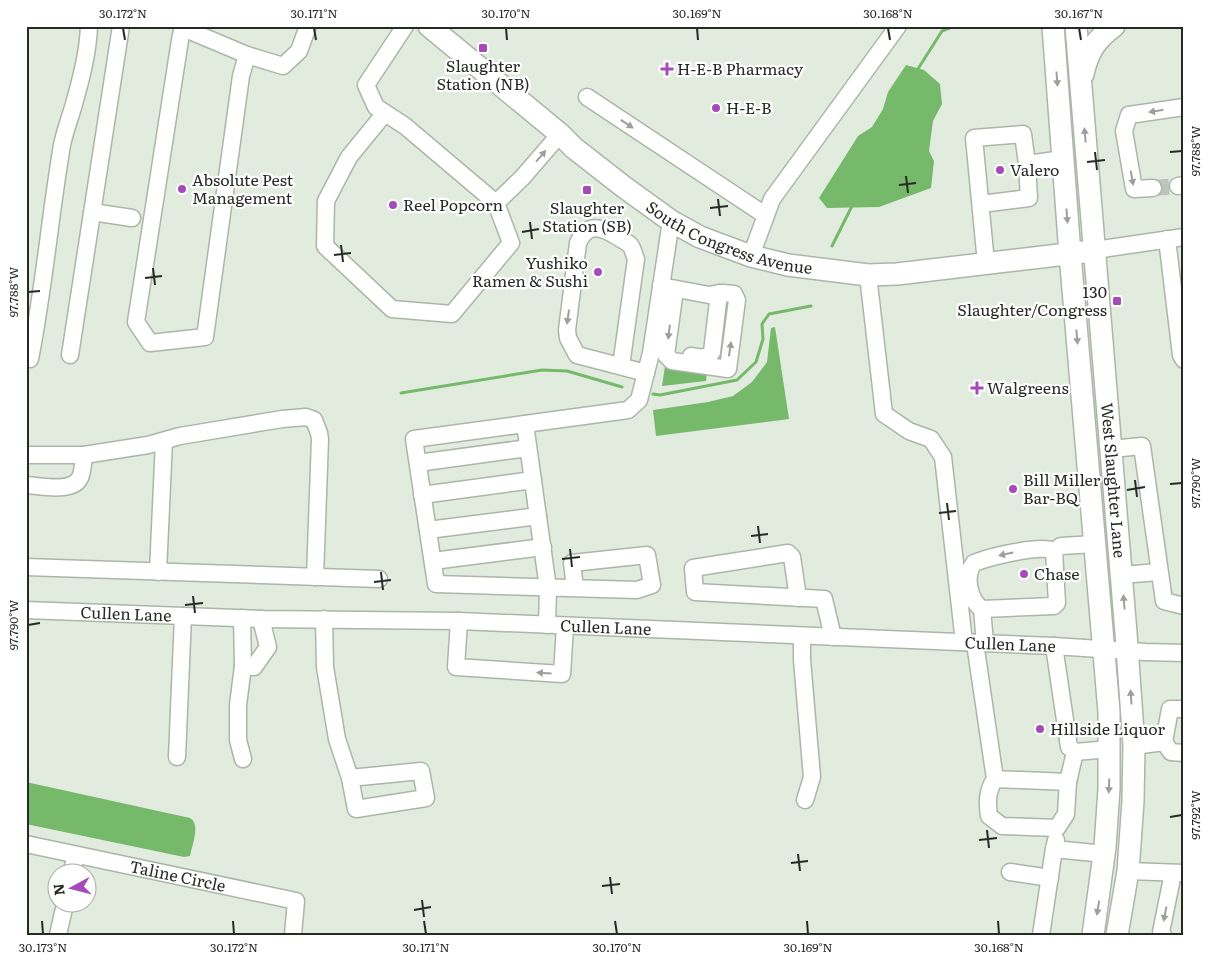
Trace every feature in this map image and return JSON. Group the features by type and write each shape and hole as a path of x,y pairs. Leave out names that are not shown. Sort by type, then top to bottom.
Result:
{"main road":[{"name":"South Congress Avenue","path":"429,26 560,134 574,148 671,221 700,237 751,256 788,265 868,275 928,271 1095,250"},
{"name":"West Slaughter Lane","path":"1076,26 1128,651 1134,746 1133,801 1128,871 1117,935"},
{"path":"1081,82 1087,56 1103,34 1114,26"},
{"name":"West Slaughter Lane","path":"1053,28 1070,254 1104,649 1110,749 1105,854 1093,935"}],"street":[{"path":"30,359 40,312 47,247 63,142 81,79 88,45 89,26"},
{"path":"70,355 121,26"},
{"path":"247,56 241,76 205,338 150,343 136,322 183,27 247,56 283,66 299,51 308,26"},
{"path":"385,113 349,158 326,201 325,246 392,310 452,314 512,243 496,203 404,126 385,113 376,107 366,85 405,26"},
{"path":"751,256 772,199 898,26"},
{"path":"586,97 766,215"},
{"path":"1153,188 1134,190 1124,131 1129,115 1184,107"},
{"path":"496,203 522,178 560,134"},
{"path":"981,204 1029,198 1023,134 974,138 986,263"},
{"path":"1026,164 1063,159"},
{"path":"92,212 132,218"},
{"path":"575,588 572,563 648,554 652,585 637,590 436,584 414,439 628,410 639,400 646,372 658,354 672,309 664,264 671,221"},
{"path":"620,366 636,259 631,245 606,230 589,229 578,243 567,330 568,338 578,355 620,366 646,372"},
{"path":"1095,250 1184,237"},
{"path":"1167,239 1177,263 1181,355 1184,360"},
{"path":"636,259 664,264"},
{"path":"868,275 884,414 909,431 931,440 943,457 975,643 995,779 989,788 987,803 989,816 1002,826 1058,828"},
{"path":"658,354 672,360 728,368 737,300 734,294 719,293 709,295 668,288"},
{"path":"658,354 657,316 668,288"},
{"path":"658,354 706,357 710,355 712,352 719,293"},
{"path":"657,316 672,309"},
{"path":"26,455 84,455 139,447 180,436 282,419 306,417 314,420 320,439 315,577"},
{"path":"525,424 548,588 547,624"},
{"path":"158,572 164,441"},
{"path":"1111,449 1142,446 1164,601 1184,606"},
{"path":"418,463 528,448"},
{"path":"26,485 67,487 75,485 81,477 84,455"},
{"path":"422,495 533,480"},
{"path":"428,530 538,516"},
{"path":"1054,551 1061,546 1095,544"},
{"path":"433,561 542,547"},
{"path":"1048,548 1054,551 1057,603 1054,606 982,609 973,600 970,587 970,571 974,563 1015,552 1048,548"},
{"path":"798,598 792,557 788,553 693,568 695,592 824,600 833,637"},
{"path":"26,567 378,579"},
{"path":"1121,575 1160,572"},
{"path":"975,643 982,609"},
{"name":"Cullen Lane","path":"26,610 261,619 459,620 1184,652"},
{"path":"177,757 183,616"},
{"path":"242,618 243,666 238,706 238,740 243,759"},
{"path":"243,666 254,667 268,647 261,619"},
{"path":"324,619 325,667 337,739 350,778"},
{"path":"459,620 456,667 562,674 565,626"},
{"path":"802,636 802,660 812,777 805,800"},
{"path":"1054,646 1069,746 1075,752 1110,749"},
{"path":"1184,709 1170,709 1164,742 1171,752 1184,753"},
{"path":"1134,746 1164,742"},
{"path":"1041,935 1054,849 1058,828 1066,814 1068,782 1075,752"},
{"path":"995,779 1068,782"},
{"name":"Taline Circle","path":"26,844 296,901 292,935"},
{"path":"1054,849 1105,854"},
{"path":"74,864 76,854"},
{"path":"1128,871 1178,873 1177,893 1162,932 1163,935"},
{"path":"1010,872 1050,878"},
{"path":"58,935 63,914"}],"shaded area":[{"path":"906,65 924,70 940,84 942,104 933,121 929,151 934,161 931,188 879,207 827,208 819,198 858,136 872,127 883,109 888,92"},
{"path":"775,327 789,419 656,436 653,410 708,402 733,396 752,382 767,362 771,328"},
{"path":"665,366 707,371 706,381 662,386"},
{"path":"26,782 190,818 195,825 195,830 190,856 184,857 26,824"}],"waterway":[{"path":"916,72 942,31 954,26"},
{"path":"832,246 852,206"},
{"path":"653,394 660,395 737,380 756,362 763,339 762,324 769,314 811,306"},
{"path":"401,393 542,370 567,371 622,387"}],"tunnel":[{"path":"1153,188 1178,186"}],"place":[{"name":"Slaughter Station (NB)","path":"483,48"},
{"name":"H-E-B Pharmacy","path":"667,69"},
{"name":"H-E-B","path":"716,108"},
{"name":"Valero","path":"1000,170"},
{"name":"Absolute Pest Management","path":"182,189"},
{"name":"Slaughter Station (SB)","path":"587,190"},
{"name":"Reel Popcorn","path":"393,205"},
{"name":"Yushiko Ramen & Sushi","path":"598,272"},
{"name":"130 Slaughter/Congress","path":"1117,301"},
{"name":"Walgreens","path":"977,388"},
{"name":"Bill Miller Bar-BQ","path":"1013,489"},
{"name":"Chase","path":"1024,574"},
{"name":"Hillside Liquor","path":"1040,729"}]}
